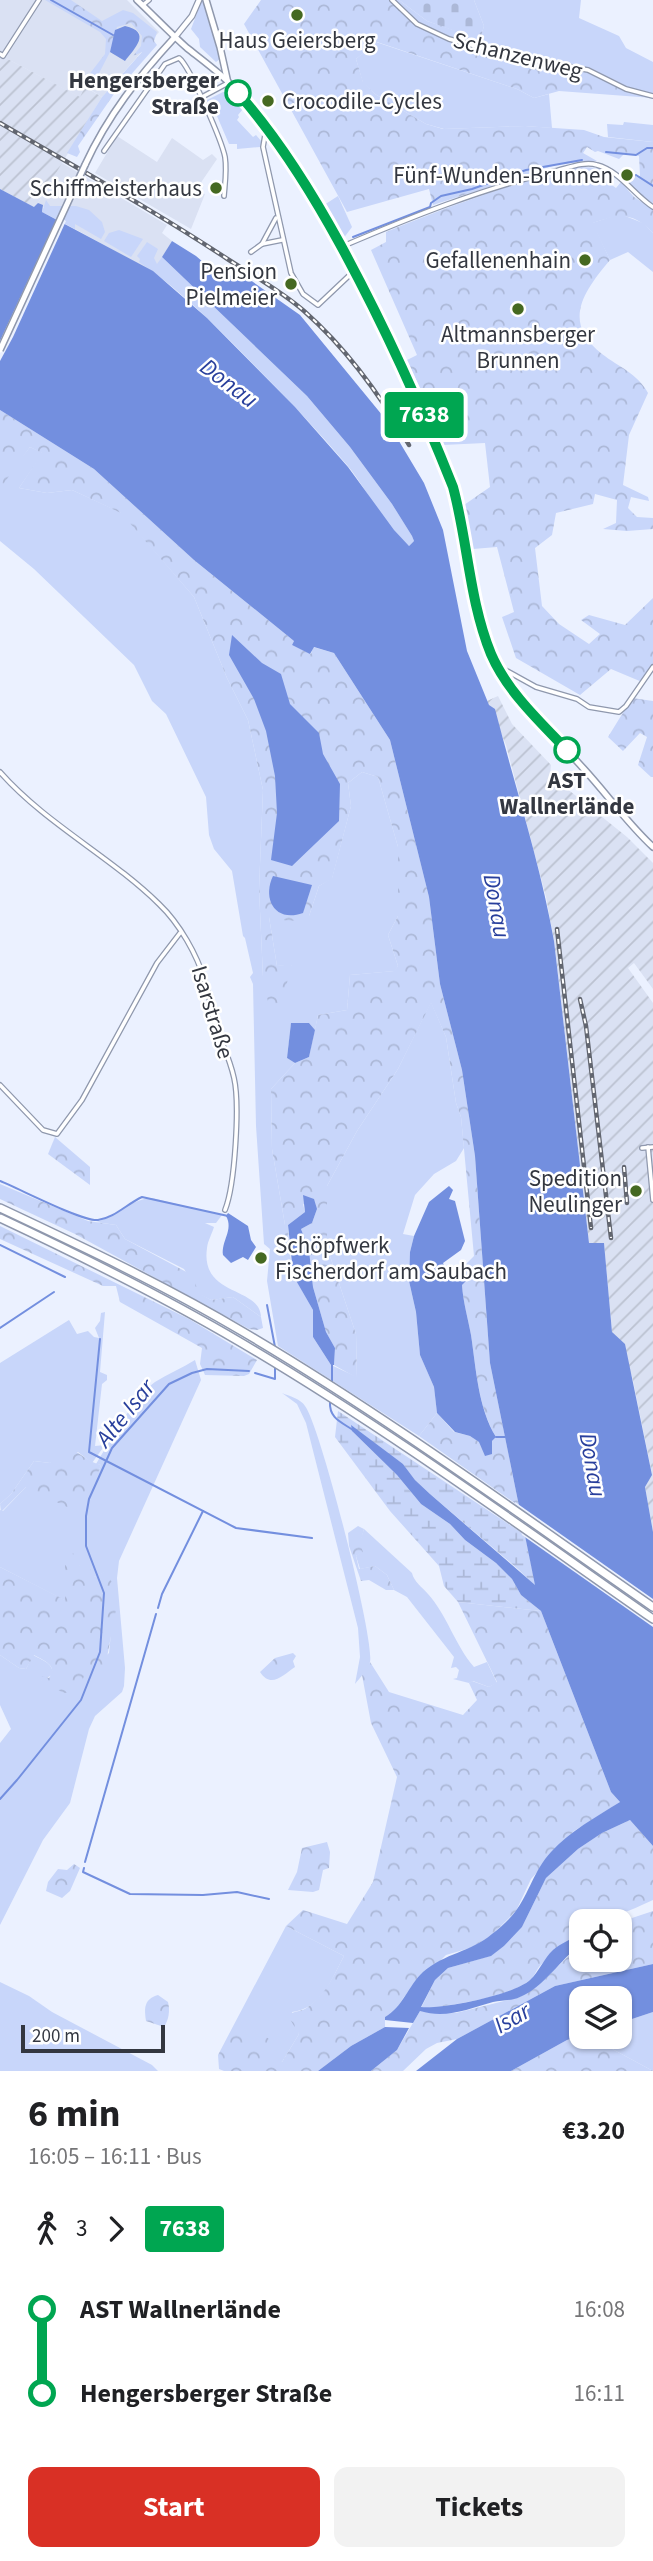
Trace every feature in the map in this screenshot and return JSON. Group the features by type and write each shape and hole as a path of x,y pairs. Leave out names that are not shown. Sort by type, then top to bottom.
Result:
{"highway":[{"path":"0,1208 84,1247 247,1334 450,1466 653,1607"},
{"path":"0,1218 81,1256 241,1343 430,1464 653,1619"}],"main road":[{"path":"137,0 228,82 267,127 355,270 386,331 453,487 460,510 468,573 487,642 498,666 527,707 653,848"},
{"path":"205,0 228,82"},
{"path":"0,350 99,135 117,105 175,37"}],"street":[{"path":"1,55 39,0"},
{"path":"143,5 149,0"},
{"path":"175,37 192,16 199,0"},
{"name":"Schanzenweg","path":"392,0 417,24 449,39 517,57 588,71 626,89 653,96"},
{"path":"104,151 165,64 174,59 183,61 202,98 224,154 224,196"},
{"path":"202,98 228,82"},
{"path":"267,127 263,134 263,147 282,240 291,272 303,294 318,305 355,270"},
{"path":"263,147 272,134"},
{"path":"341,247 430,210 535,176 579,165 596,164 610,170 653,207"},
{"path":"251,253 262,244 277,216"},
{"path":"262,244 282,240"},
{"path":"498,666 536,687 577,699 589,707 619,712 653,667"},
{"name":"Isarstraße","path":"0,772 18,792 108,861 161,906 194,952 206,982 214,1019 234,1079 233,1161 229,1200 225,1210"},
{"path":"0,1085 43,1130 57,1134 82,1100 157,963 180,932"},
{"path":"642,1148 650,1147 653,1200"}],"shaded area":[{"path":"0,0 127,0 159,32 102,97 86,87 81,98 0,55"},
{"path":"0,55 80,97 85,87 102,97 35,208 0,189"},
{"path":"117,136 157,162 172,138 203,160 212,154 217,159 202,181 198,192 205,194 191,229 95,173"},
{"path":"62,163 167,225 162,233 172,241 153,272 66,224 38,203"},
{"path":"498,696 512,724 551,765 550,775 627,837 653,863 653,989 634,963 628,968 653,1003 653,1532 645,1487 652,1474 632,1376 612,1332 604,1243 589,1244 554,941 546,897 506,745 487,701"}],"green space":[{"path":"45,0 71,0 102,21 123,10 133,13 157,32 154,41 157,45 114,94 78,146 80,152 77,157 67,153 102,97 142,52 133,56 141,46 142,36 131,23 117,27 110,52 94,83 88,83 88,76 105,54 106,39 100,32"},
{"path":"202,0 220,59 216,62 200,47 199,39 191,29"},
{"path":"261,0 399,0 427,21 653,98 559,91 534,98 517,89 377,42 356,59 363,82 375,94 426,124 443,129 525,126 584,130 604,137 653,142 653,203 642,197 623,179 640,176 639,156 625,153 619,159 587,147 583,153 597,161 559,164 433,205 429,189 347,212 244,24"},
{"path":"399,0 474,0 484,26 480,40 427,21"},
{"path":"474,0 581,0 579,18 619,36 626,48 653,62 653,98 480,40 484,26"},
{"path":"376,42 517,89 534,98 549,94 552,128 525,126 444,129 426,124 375,94 363,83 356,59"},
{"path":"223,92 243,109 237,120 253,137 256,135 262,142 260,147 237,149 237,144 229,144 214,109 209,109 206,104 207,100"},
{"path":"624,122 653,125 653,142 608,137 607,124 623,125"},
{"name":"Gefallenenhain","path":"581,167 599,168 603,179 616,188 621,182 634,197 653,209 653,233 638,221 625,216 593,223 610,260 585,295 580,318 582,330 590,342 602,354 634,376 648,393 629,435 623,485 648,497 649,501 631,497 628,508 637,517 653,518 653,529 603,529 616,523 617,500 595,494 593,504 556,513 552,535 535,548 542,606 559,624 589,644 600,634 581,620 589,615 625,625 653,598 653,667 642,682 611,669 580,695 516,658 502,617 514,612 497,547 473,549 464,505 490,487 485,443 443,445 407,360 417,355 371,250 386,242 386,232 410,222 506,187"},
{"path":"338,196 352,227 343,239 324,205"},
{"path":"46,200 50,206 76,206 89,210 102,222 105,232 101,239 75,224 75,229 42,212"},
{"path":"620,214 643,223 653,233 653,272 628,252 610,260 592,223"},
{"path":"119,230 143,239 131,257 104,241 109,233"},
{"path":"147,242 158,249 154,258 157,264 162,257 307,396 350,447 392,504 412,536 414,541 409,546 383,518 347,465 291,402 200,311 139,262 137,256"},
{"path":"0,410 94,469 194,560 294,641 292,645 311,654 313,647 334,653 390,740 429,897 440,984 462,1070 475,1156 490,1363 519,1506 419,1436 437,1413 454,1432 470,1436 479,1442 492,1441 496,1437 485,1413 479,1387 462,1285 467,1280 466,1274 460,1270 474,1256 461,1117 456,1103 446,1037 431,1003 398,1069 357,1131 327,1186 327,1247 356,1334 357,1378 334,1365 335,1348 326,1332 313,1287 309,1250 301,1229 312,1223 317,1209 303,1204 305,1212 288,1225 289,1243 285,1240 285,1225 272,1149 271,1089 295,1063 309,1057 318,1015 347,1010 350,975 394,971 398,966 388,935 398,916 398,847 378,777 362,772 348,783 351,806 332,879 319,886 309,916 289,921 269,917 277,966 292,964 279,1013 270,1012 263,977 259,889 263,790 248,720 227,678 194,597 121,513 72,490 47,493 19,488 42,453 30,447 2,486 0,485"},
{"path":"30,447 43,453 19,488 47,493 72,490 122,513 194,597 227,678 248,720 263,790 259,889 263,977 292,965 277,966 269,917 309,916 319,886 332,878 351,806 348,783 362,772 378,777 398,847 398,916 388,935 398,966 395,971 350,975 347,1010 318,1015 315,1030 309,1023 291,1024 287,1058 295,1063 271,1089 272,1149 285,1225 285,1240 289,1243 291,1262 286,1260 282,1269 294,1276 313,1310 313,1337 331,1365 357,1377 356,1334 327,1247 327,1186 357,1131 398,1069 431,1002 446,1037 464,1148 456,1161 434,1174 415,1195 403,1234 414,1236 410,1252 409,1281 416,1312 420,1355 434,1387 437,1413 419,1436 278,1346 267,1281 270,1249 264,1244 256,1126 253,984 250,977 253,973 243,936 232,871 214,849 209,835 206,797 166,714 152,701 134,665 34,569 0,541 0,485"},
{"path":"632,698 653,701 653,777 638,765 647,737 640,733 623,751 608,737"},
{"path":"55,1137 90,1167 90,1185 48,1154"},
{"path":"0,1184 88,1221 116,1225 125,1239 192,1275 199,1293 211,1300 233,1297 261,1317 263,1328 249,1329 75,1234 0,1199"},
{"path":"152,1198 222,1215 216,1223 205,1223 214,1227 208,1245 207,1264 212,1275 221,1283 251,1300 258,1307 261,1317 233,1297 211,1300 199,1294 184,1269 125,1239 116,1225 96,1222 137,1201"},
{"path":"0,1226 189,1319 257,1360 249,1374 244,1376 205,1375 200,1364 202,1348 120,1302 116,1286 103,1286 0,1239"},
{"path":"105,1312 100,1372 107,1375 107,1380 102,1384 95,1446 105,1445 92,1463 78,1452 50,1463 34,1461 11,1494 0,1504 0,1363 69,1320 77,1334 88,1331 99,1338 95,1328 101,1313"},
{"path":"195,1360 201,1380 119,1561 117,1578 125,1668 122,1692 95,1716 89,1729 70,1803 43,1840 0,1925 0,1743 11,1729 0,1705 0,1655 19,1668 26,1669 33,1655 44,1661 52,1668 52,1675 41,1681 84,1676 109,1653 111,1633 107,1571 95,1577 80,1566 65,1560 66,1601 0,1567 0,1510 3,1511 26,1487 92,1484 101,1465 96,1464 139,1398 155,1382"},
{"path":"282,1393 303,1404 312,1422 356,1576 370,1662 355,1684 360,1657 358,1628 306,1423 297,1404"},
{"path":"338,1411 525,1535 536,1587 430,1494 403,1464 352,1431 397,1475 421,1504 450,1524 465,1540 496,1563 512,1579 521,1595 541,1611 458,1602 444,1586 439,1566 390,1511 335,1437"},
{"path":"67,1447 101,1465 85,1505 77,1512 26,1487 1,1512 0,1504 11,1494 34,1461 50,1463"},
{"path":"358,1526 364,1529 360,1544 363,1552 356,1556 359,1569 375,1566 387,1575 394,1590 386,1590 369,1580 361,1581 349,1546 348,1533"},
{"path":"364,1529 412,1573 416,1582 441,1611 467,1658 474,1667 487,1662 497,1683 489,1687 473,1681 469,1683 453,1679 457,1678 459,1670 456,1667 451,1668 454,1657 407,1597 394,1590 387,1575 375,1566 360,1569 356,1556 360,1553 359,1544"},
{"path":"73,1553 80,1566 88,1566 95,1577 107,1570 118,1599 102,1684 84,1676 78,1692 63,1693 57,1689 53,1690 41,1681 42,1676 49,1678 52,1674 49,1664 42,1659 34,1655 26,1669 19,1668 0,1655 0,1567 65,1600 66,1554"},
{"path":"458,1602 541,1611 611,1792 620,1802 574,1831 531,1879 516,1911 491,1936 470,1948 446,1955 404,1997 395,2011 385,2017 385,2027 351,2046 318,2071 219,2069 218,2055 229,2034 255,2034 268,2038 282,2062 299,2034 288,2016 306,2009 320,1996 344,1956 286,1926 303,1910 347,1924 373,1882 397,1777 371,1723 362,1675 370,1662 389,1692 463,1715 477,1700 469,1683 472,1681 489,1687 497,1682"},
{"path":"293,1653 296,1656 293,1661 295,1667 282,1677 268,1680 260,1672 275,1658"},
{"path":"630,1820 653,1846 653,1900 632,1910 569,1909 569,1942 548,1958 531,1979 521,1986 478,2000 421,2008 435,1980 448,1968 490,1956 504,1946 522,1927 546,1878 578,1849 602,1833"},
{"path":"327,1842 330,1852 329,1868 323,1870 319,1890 288,1890 297,1872 302,1848"},
{"path":"74,1864 80,1868 70,1891 62,1898 46,1891 48,1882 58,1869 67,1870"},
{"path":"653,1911 653,1964 632,1969 632,1918"},
{"path":"286,1926 344,1956 318,1999 311,2005 292,2012 299,2034 282,2062 229,2034"},
{"path":"569,1956 569,1972 617,1972 555,1986 457,2039 437,2043 426,2049 403,2071 371,2071 397,2050 420,2011 456,2013 520,1997 544,1980"},
{"path":"0,1982 152,2065 158,2071 0,2071"},
{"path":"158,1995 168,2002 169,2015 164,2027 146,2021 146,2005"},
{"path":"653,2012 653,2071 612,2049 632,2049 632,2019"},
{"path":"567,2040 569,2049 612,2049 653,2071 511,2071"}],"water":[{"path":"125,26 138,32 140,36 137,46 125,61 110,52 115,30"},
{"name":"Donau","path":"0,189 34,207 38,203 43,205 42,212 153,271 207,318 295,407 348,467 409,546 414,541 412,536 392,504 350,447 307,396 162,257 172,241 196,256 225,281 236,270 300,315 387,421 424,483 443,530 467,651 489,705 495,709 548,912 554,941 589,1243 604,1243 612,1332 625,1344 652,1475 645,1487 653,1532 653,1846 630,1820 602,1833 578,1849 546,1878 522,1927 504,1946 491,1956 448,1968 435,1980 421,2007 478,2000 521,1986 533,1977 553,1950 569,1940 569,1955 536,1987 517,1998 448,2014 420,2011 413,2023 385,2020 423,1972 484,1940 513,1915 545,1859 558,1844 620,1802 611,1792 541,1611 521,1595 512,1579 496,1563 465,1540 450,1524 421,1504 397,1475 352,1431 351,1425 403,1464 430,1494 535,1585 490,1363 475,1156 462,1070 440,984 429,897 390,740 334,653 314,647 310,654 292,645 294,641 194,560 94,469 0,410"},
{"path":"232,635 262,663 281,674 290,704 319,733 323,754 340,784 339,821 292,866 271,860 277,813 275,776 266,731 254,699 229,655"},
{"path":"273,876 312,885 303,913 285,915 273,907 269,893"},
{"path":"291,1023 309,1023 315,1030 309,1057 295,1063 287,1058"},
{"path":"449,1186 453,1190 449,1199 455,1201 465,1241 461,1250 443,1263 447,1272 457,1277 466,1274 467,1280 462,1285 479,1388 485,1413 496,1437 492,1441 492,1454 485,1456 479,1442 455,1432 437,1413 434,1387 420,1355 416,1312 409,1281 410,1252 414,1236 429,1202"},
{"path":"303,1195 314,1199 317,1209 312,1223 301,1229 309,1250 313,1287 326,1332 335,1348 334,1365 331,1365 313,1337 313,1310 294,1277 285,1269 288,1263 292,1263 288,1225 305,1212"},
{"path":"228,1213 248,1226 251,1240 256,1247 248,1260 243,1257 231,1263 223,1255 229,1226 226,1216"},
{"name":"Isar","path":"653,1964 653,2012 632,2019 632,1986 569,1986 569,2039 511,2071 416,2071 457,2039 555,1986 617,1972 632,1972 632,1969"},
{"path":"385,2027 409,2028 397,2050 371,2071 318,2071 351,2046"}],"pier":[{"path":"58,216 66,221 0,361 0,341"},
{"path":"515,1502 653,1599 653,1627 522,1535"}],"waterway":[{"path":"51,0 113,35"},
{"path":"606,152 636,155 647,148 653,148"},
{"path":"353,237 430,207 431,203 441,196 472,189 526,170 582,160"},
{"path":"626,179 636,175 653,186"},
{"path":"0,1181 90,1219 110,1217 142,1197 228,1216"},
{"path":"0,1245 65,1277"},
{"path":"0,1328 54,1292"},
{"path":"267,1305 275,1347"},
{"path":"100,1339 89,1452 236,1528 312,1538"},
{"path":"332,1363 332,1382"},
{"name":"Alte Isar","path":"255,1373 275,1379 275,1367"},
{"name":"Alte Isar","path":"0,1799 81,1700 100,1652 104,1593 86,1546 86,1516 89,1499 112,1448 169,1384 207,1369 249,1371"},
{"name":"Alte Isar","path":"330,1402 334,1416 353,1430"},
{"path":"496,1437 505,1437"},
{"path":"158,1608 162,1594 203,1511"},
{"path":"85,1862 156,1614"},
{"path":"84,1868 83,1872 130,1894 203,1895 237,1892 269,1899"}],"railway":[{"path":"0,123 173,224 295,304 319,325 348,357 375,391 409,445"},
{"path":"557,929 591,1228"},
{"path":"580,999 586,1026 611,1238"},
{"path":"624,1167 627,1203"}],"bus line":[{"name":"7638","path":"238,93 291,162 355,270 381,320 453,487 460,510 468,573 492,655 527,707 567,750"}],"place":[{"name":"Haus Geiersberg","path":"297,15"},
{"name":"Hengersberger Straße","path":"238,93"},
{"name":"Crocodile-Cycles","path":"268,101"},
{"name":"Fünf-Wunden-Brunnen","path":"627,175"},
{"name":"Schiffmeisterhaus","path":"216,188"},
{"name":"Gefallenenhain","path":"585,260"},
{"name":"Pension Pielmeier","path":"291,284"},
{"name":"Altmannsberger Brunnen","path":"518,309"},
{"name":"AST Wallnerlände","path":"567,750"},
{"name":"Spedition Neulinger","path":"636,1191"},
{"name":"Schöpfwerk Fischerdorf am Saubach","path":"261,1258"}]}
